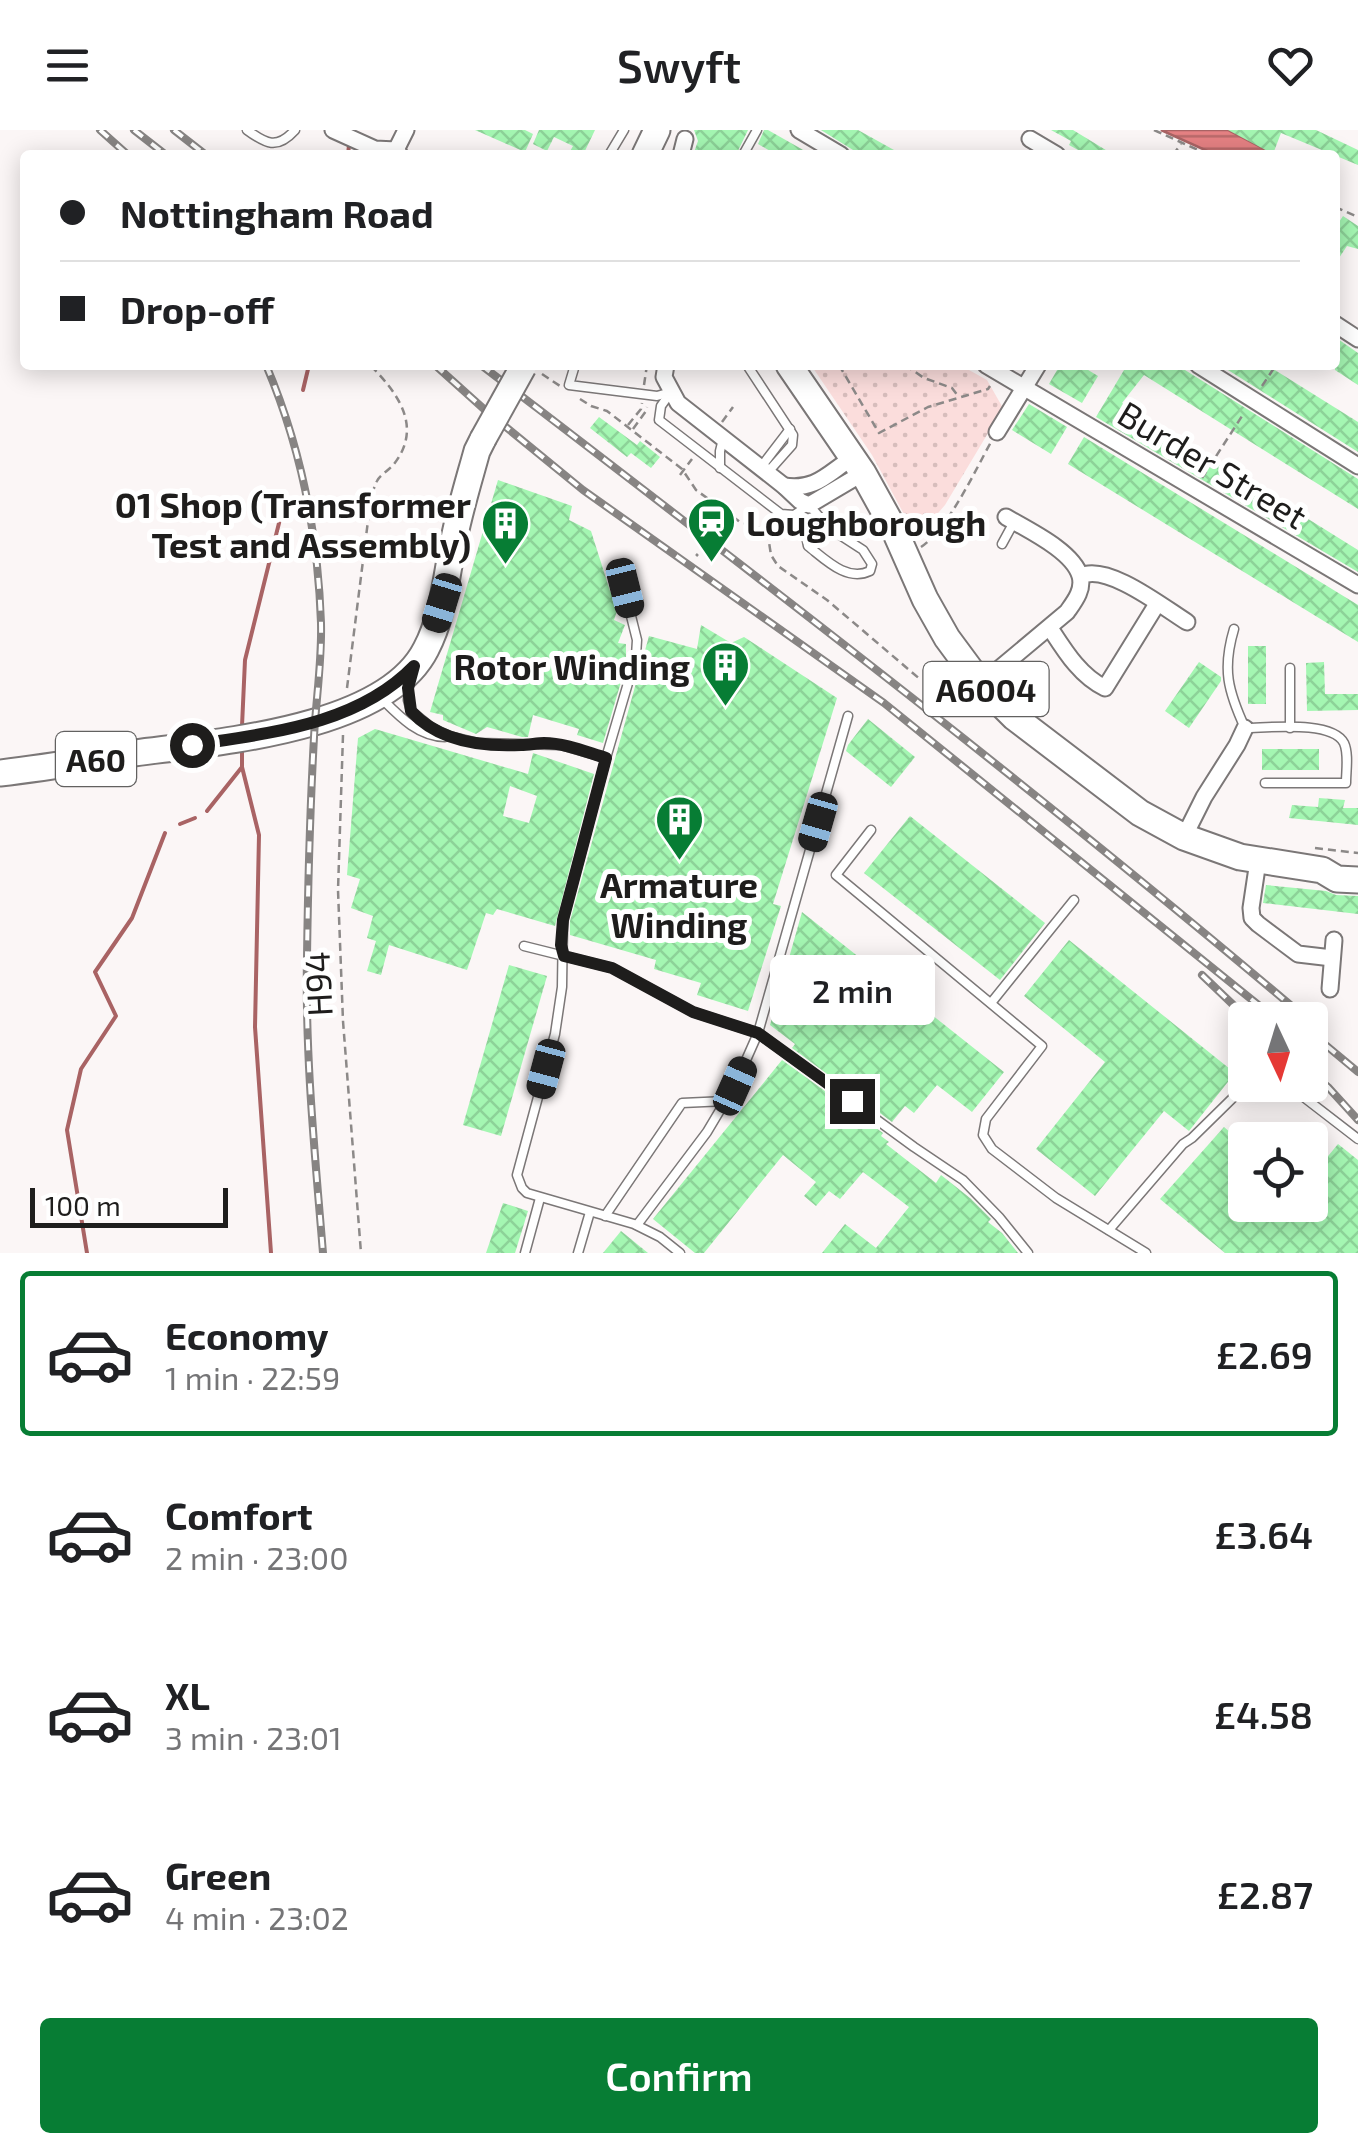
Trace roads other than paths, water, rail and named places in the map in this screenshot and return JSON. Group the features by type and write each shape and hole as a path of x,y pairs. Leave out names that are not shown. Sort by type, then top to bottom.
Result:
{"main road":[{"name":"A60","path":"0,773 300,726 344,712 390,688 426,649 442,603 454,537 477,451 531,370"},
{"name":"A6004","path":"792,370 858,465 947,638 981,684 1014,717 1140,813 1184,837 1258,861 1319,859 1358,863"},
{"path":"1319,859 1337,878 1358,880"}],"street":[{"path":"333,130 375,150"},
{"path":"799,130 832,150"},
{"path":"1030,139 1049,150"},
{"path":"665,370 664,377 678,402 812,508 858,465"},
{"name":"Burder Street","path":"995,370 1358,585"},
{"path":"997,432 1035,370"},
{"path":"1206,370 1358,466"},
{"path":"784,486 812,486 858,465"},
{"path":"981,684 1067,612 1081,587 1074,564 1056,547 1010,520"},
{"path":"1080,576 1090,572 1104,574 1187,622"},
{"path":"1050,628 1066,654 1105,688 1157,604"},
{"path":"1184,837 1245,728"},
{"path":"1258,861 1250,908 1252,918 1298,954 1332,958"},
{"path":"1330,989 1334,940"}],"lane":[{"path":"248,130 264,142 273,143 284,140 295,130"},
{"path":"574,370 569,385 657,396 671,392"},
{"path":"751,370 793,435 792,444 764,470"},
{"path":"671,392 661,406 660,420 785,516 812,508 825,524 864,550 872,564 870,571 846,573 808,546 807,541 825,524"},
{"path":"720,468 723,439"},
{"path":"1002,544 1010,520"},
{"path":"619,568 637,640 636,656 563,920 562,987 555,1034 517,1168 518,1182 540,1198 637,1225 680,1253"},
{"path":"1234,629 1226,664 1228,686 1245,728 1320,728 1343,740 1346,750 1346,783 1264,783"},
{"path":"414,666 408,688 411,711 432,728 478,744 555,744 606,758"},
{"path":"1290,668 1290,728"},
{"path":"378,695 418,730 449,736"},
{"path":"637,1225 707,1132 758,1033 848,716"},
{"path":"871,830 836,875 1042,1046 986,1119 984,1135 992,1150 1056,1198 1146,1253"},
{"path":"991,1004 1074,900"},
{"path":"524,946 612,968 693,1012 758,1033 963,1180 1028,1253"},
{"path":"605,1216 682,1103 726,1101"},
{"path":"1109,1230 1183,1144 1229,1102"},
{"path":"1310,1102 1358,1139"},
{"path":"525,1253 540,1198"},
{"path":"578,1253 590,1212"}],"waterway":[{"path":"348,150 349,145"},
{"path":"303,390 308,370"},
{"path":"242,726 245,660 282,511"},
{"path":"207,811 242,767 242,746"},
{"path":"242,767 259,835 255,1027 271,1253"},
{"path":"180,824 195,818"},
{"path":"87,1253 67,1130 81,1069 116,1016 95,972 132,918 165,833"}],"railway":[{"path":"100,130 122,150"},
{"path":"134,130 160,150"},
{"path":"174,130 200,150"},
{"path":"268,370 306,492 319,590 321,638 311,792 307,994 323,1253"},
{"path":"441,370 583,490 884,703 1255,1002"},
{"path":"488,370 1002,769 1287,1002"},
{"path":"1202,975 1230,1002"},
{"path":"1328,1047 1358,1072"},
{"path":"1328,1087 1358,1120"}],"place":[{"name":"Loughborough","path":"711,564"},
{"name":"01 Shop (Transformer Test and Assembly)","path":"506,566"},
{"name":"Rotor Winding","path":"725,708"},
{"name":"Armature Winding","path":"679,862"}]}
